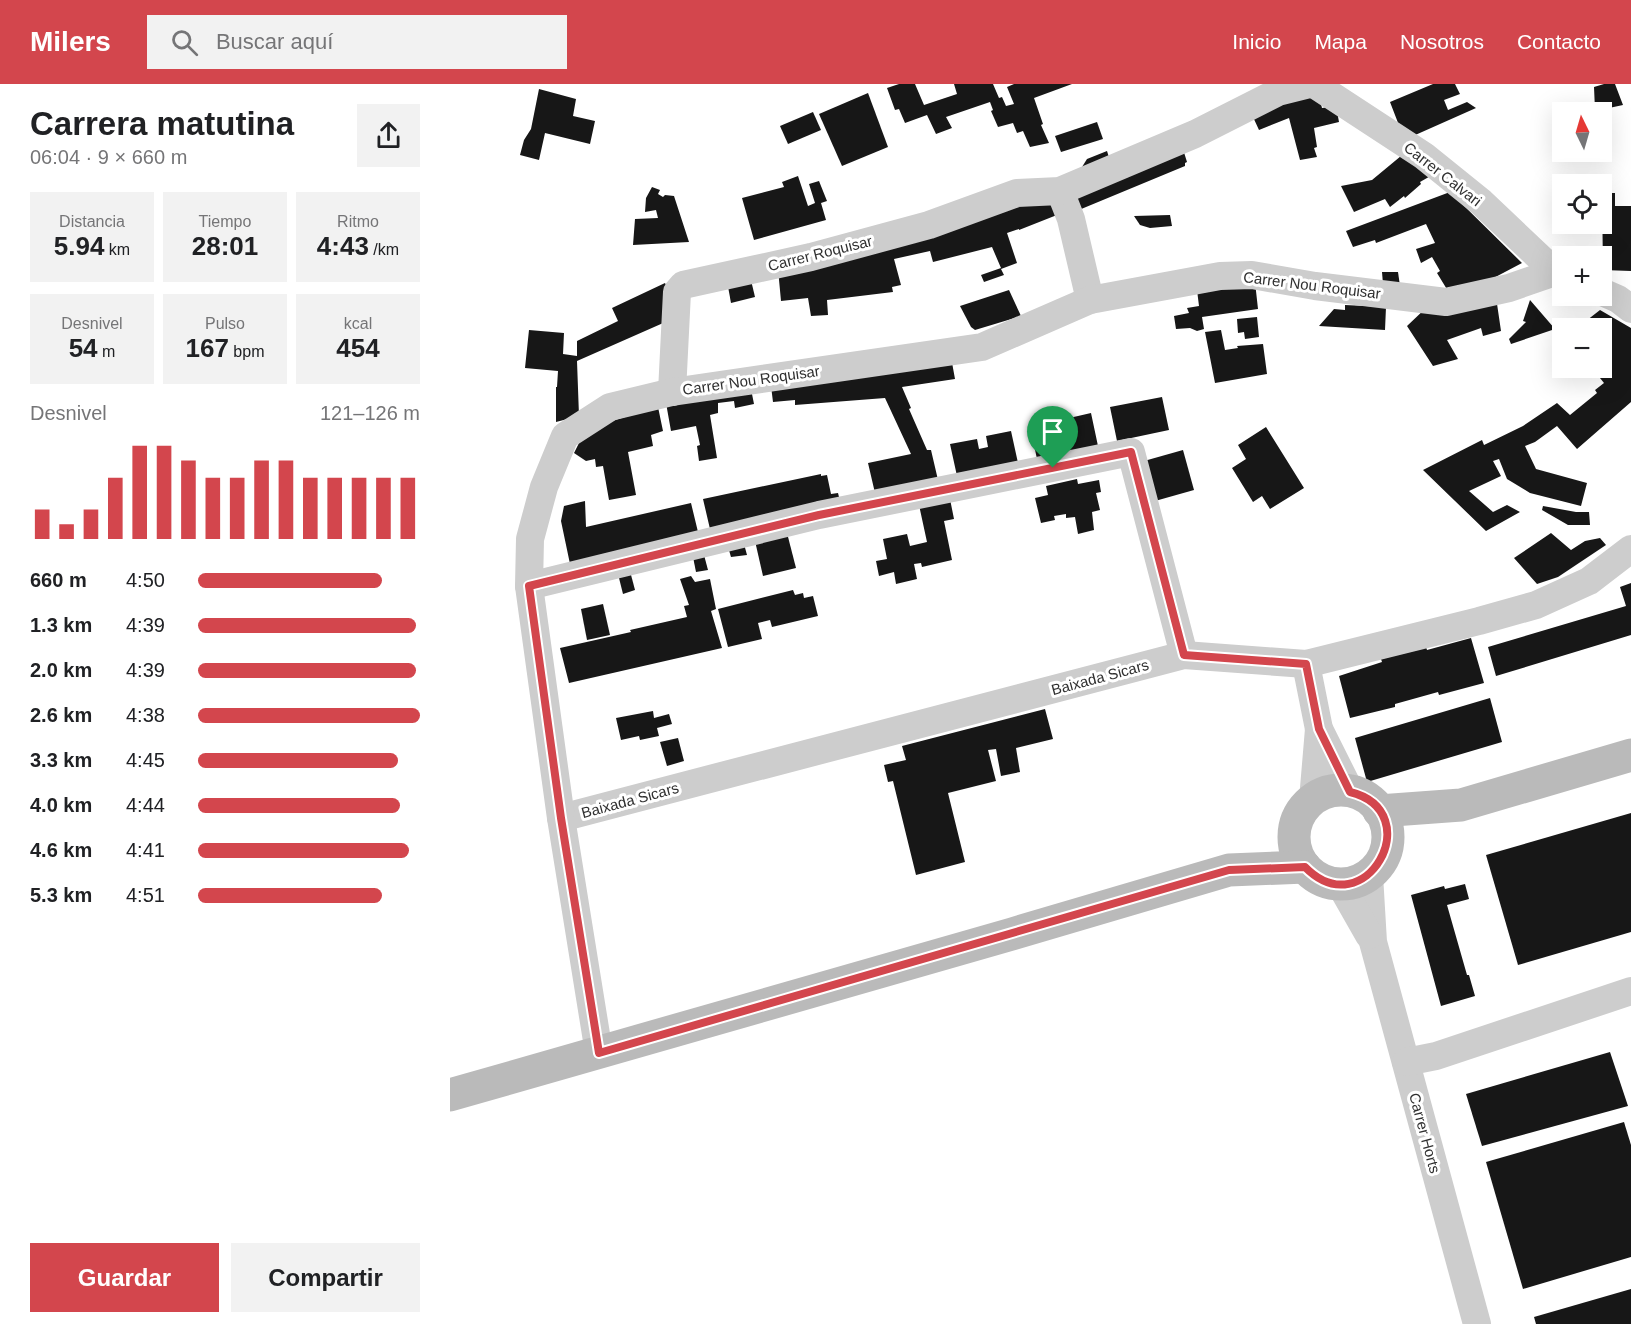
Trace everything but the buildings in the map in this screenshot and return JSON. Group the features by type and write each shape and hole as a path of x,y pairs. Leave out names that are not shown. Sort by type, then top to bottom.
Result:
{"street":[{"name":"Carrer Roquisar","path":"672,392 677,292 683,285 811,257 929,225 1017,193 1060,191 1195,134 1278,92 1312,84"},
{"name":"Carrer Calvari","path":"1312,84 1424,156 1481,202 1552,268"},
{"path":"1060,191 1071,219 1090,300"},
{"name":"Carrer Nou Roquisar","path":"599,1053 561,818 529,586 530,539 544,487 565,436 610,407 672,392 982,347 1090,300 1220,276 1252,274 1315,286 1446,302 1552,276"},
{"path":"1612,296 1631,309"},
{"path":"529,586 819,515 1131,452 1184,655"},
{"name":"Baixada Sicars","path":"561,818 1184,655 1306,664 1479,621 1536,605 1589,581 1631,549"},
{"path":"1306,664 1319,729 1350,792"},
{"path":"1313,800 1319,729"},
{"path":"1387,846 1461,805 1631,755"},
{"path":"1331,792 1350,792 1364,796 1379,810 1387,828 1387,846 1381,862 1354,880 1321,880 1305,867 1296,850 1295,831 1301,814 1313,800 1331,792"},
{"path":"1379,810 1461,805"},
{"path":"1229,870 1295,831"},
{"path":"450,1095 1229,870 1305,867"},
{"name":"Carrer Horts","path":"1354,880 1477,1324"},
{"path":"1406,1062 1436,1056 1631,992"}],"route":[{"path":"1131,452 1184,655 1306,664 1319,729 1350,792 1364,796 1375,805 1385,822 1388,840 1381,862 1362,879 1340,884 1321,880 1305,867 1229,870 599,1053 561,818 529,586 819,515 1053,468 1131,452"}]}
